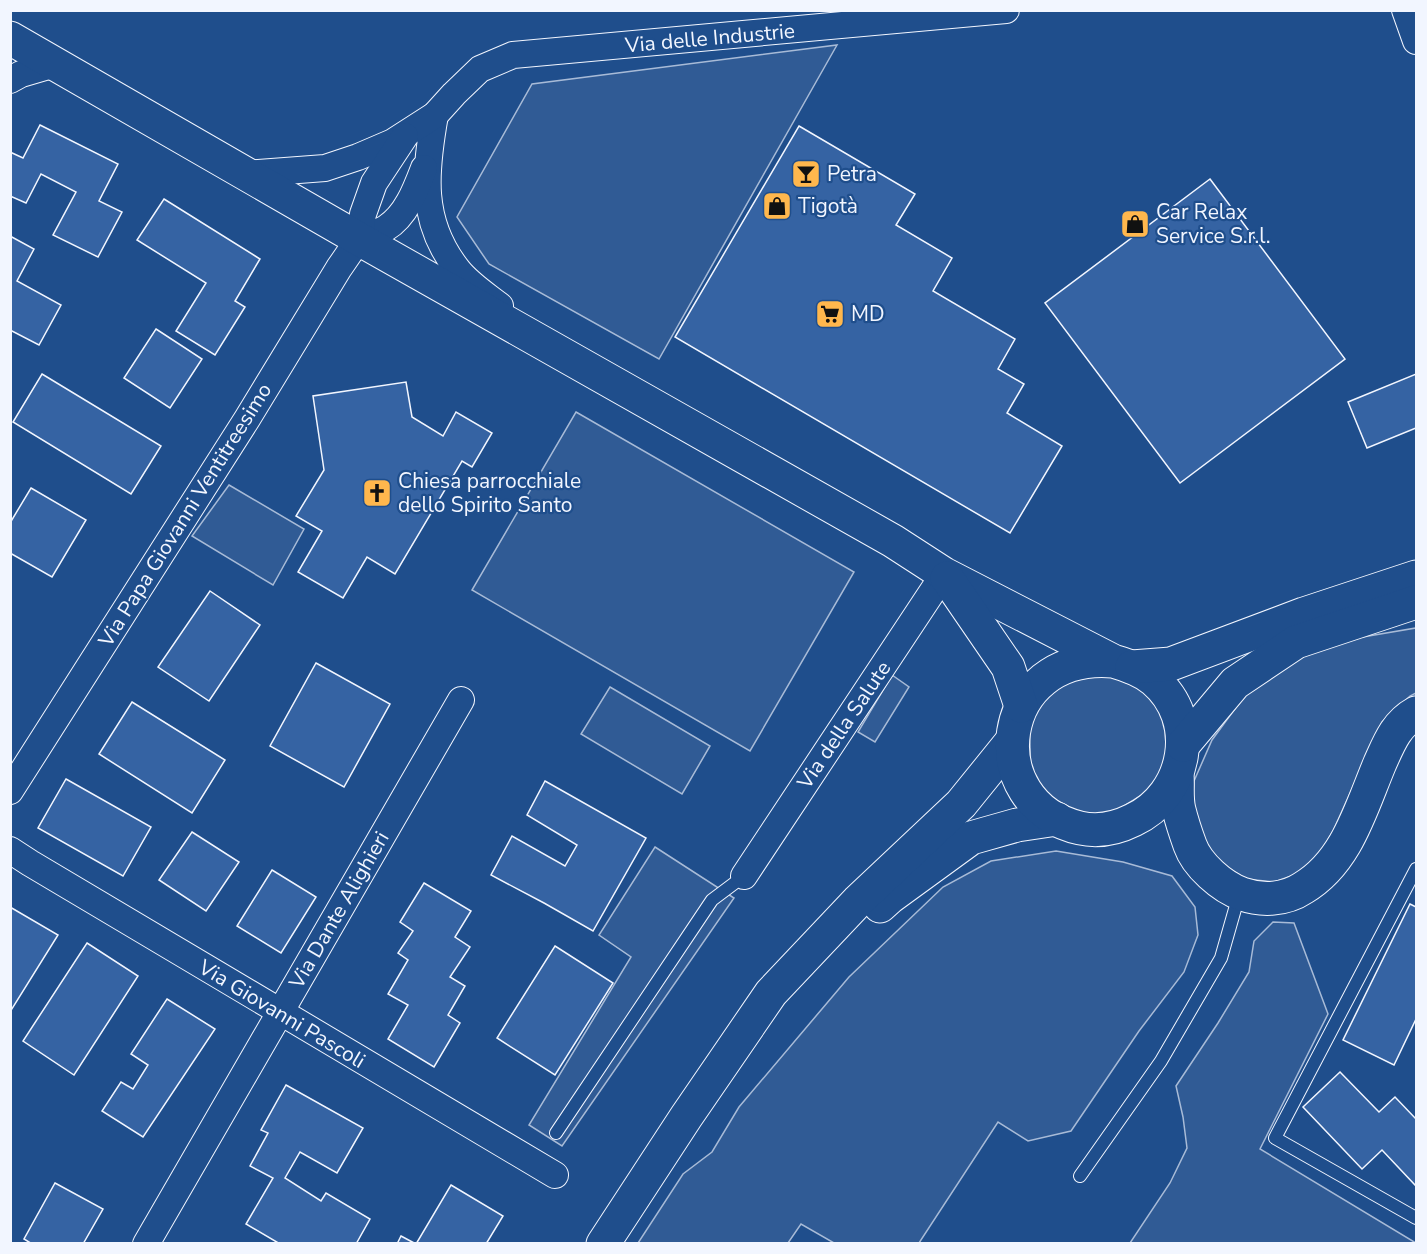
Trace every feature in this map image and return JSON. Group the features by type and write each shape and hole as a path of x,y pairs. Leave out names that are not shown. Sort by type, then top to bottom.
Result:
{"main road":[{"path":"10,38 560,354 893,541 944,574 1154,680 1168,696 1179,718 1178,809 1192,850 1205,868 1239,893 1256,898 1277,898 1295,894 1313,883 1331,866 1346,843 1394,732 1416,713"},
{"path":"944,574 1008,667 1022,706"},
{"path":"1416,577 1304,614 1171,664 1123,664 1096,659 1059,668 1039,682 1022,706 1014,725 1012,741 1015,767 1024,789 1041,808 1057,819 1079,828 1095,830 1121,826 1147,814 1165,796 1180,760 1217,702 1235,683 1296,642 1416,602"},
{"path":"603,1244 771,993 858,901 961,804 1012,741"},
{"path":"686,1117 833,952 890,897 971,838 1017,825 1057,819"}],"street":[{"name":"Via delle Industrie","path":"246,174 325,168 358,158 393,142 435,115 454,93 480,69 513,55 1006,10"},
{"path":"1405,10 1416,41"},
{"path":"10,80 21,74 55,64"},
{"path":"435,115 427,160 426,188 437,233 446,253 459,272 560,354"},
{"name":"Via delle Industrie","path":"359,239 363,214 374,183 407,133"},
{"path":"359,239 386,228 400,215 411,199 427,160"},
{"name":"Via Papa Giovanni Ventitreesimo","path":"10,791 248,419 339,268 359,239"},
{"name":"Via della Salute","path":"744,876 944,574"},
{"name":"Via Dante Alighieri","path":"146,1244 461,700"},
{"name":"Via Giovanni Pascoli","path":"10,850 555,1175"}],"lane":[{"path":"1416,869 1275,1138 1416,1218"},
{"path":"556,1133 712,900 744,876"},
{"path":"1080,1176 1161,1062 1221,958 1239,893"}],"shaded area":[{"path":"837,45 659,359 489,264 457,217 532,84"},
{"path":"576,412 854,572 750,751 472,590"},
{"path":"229,485 304,529 273,585 192,536"},
{"path":"1416,628 1416,693 1382,722 1333,831 1319,855 1297,874 1274,882 1246,879 1214,859 1192,813 1194,781 1212,740 1248,691 1274,668 1339,641"},
{"path":"1090,670 1137,684 1154,702 1165,724 1167,748 1162,770 1150,790 1111,814 1087,816 1065,810 1031,780 1029,710 1044,690"},
{"path":"892,675 909,687 875,742 858,732"},
{"path":"610,687 710,746 682,794 581,734"},
{"path":"655,847 734,898 562,1146 529,1125 631,957 599,935"},
{"path":"1056,851 1123,862 1172,876 1195,907 1198,935 1184,972 1139,1031 1071,1131 1028,1141 998,1122 919,1243 834,1243 801,1224 788,1243 638,1243 683,1174 712,1152 739,1107 849,977 943,887 991,861"},
{"path":"1273,922 1294,923 1328,1014 1260,1149 1416,1243 1130,1243 1170,1183 1187,1148 1176,1086 1249,972 1254,941"}],"building":[{"path":"40,125 118,164 99,201 122,212 98,257 53,235 76,192 41,174 26,203 10,196 10,152 23,158"},
{"name":"MD","path":"799,126 915,194 896,225 952,258 933,291 1015,339 998,369 1024,384 1007,413 1062,446 1010,533 675,337"},
{"path":"1210,179 1345,359 1180,483 1045,303"},
{"path":"164,199 260,259 235,301 245,307 215,355 176,331 206,283 137,240"},
{"path":"10,236 34,249 17,281 61,305 39,345 10,330"},
{"path":"156,329 202,359 170,408 124,378"},
{"path":"42,374 161,446 131,494 13,422"},
{"path":"1416,374 1416,428 1367,448 1348,402"},
{"name":"Chiesa parrocchiale dello Spirito Santo","path":"406,382 412,417 443,436 456,412 492,433 472,467 462,461 395,574 367,557 343,598 298,572 322,531 296,516 324,470 313,396"},
{"path":"31,488 86,520 52,577 10,553 10,523"},
{"path":"210,591 260,625 209,701 158,667"},
{"path":"316,663 390,704 344,787 270,746"},
{"path":"132,702 225,760 192,813 99,754"},
{"path":"66,779 151,827 123,876 38,828"},
{"path":"545,781 646,838 593,931 491,875 512,836 565,866 577,845 527,815"},
{"path":"192,832 239,862 206,911 159,880"},
{"path":"272,870 316,897 281,953 237,926"},
{"path":"424,883 471,911 455,937 470,947 450,977 465,986 448,1015 460,1023 434,1067 388,1039 408,1005 388,994 408,960 398,953 413,931 400,922"},
{"path":"1410,904 1416,907 1416,1019 1394,1065 1343,1040"},
{"path":"10,907 58,935 10,1012"},
{"path":"87,943 138,976 74,1075 23,1041"},
{"path":"555,946 613,983 555,1075 497,1038"},
{"path":"167,999 215,1029 143,1137 102,1111 121,1082 133,1089 148,1065 131,1054"},
{"path":"1340,1072 1379,1112 1395,1097 1416,1119 1416,1186 1382,1150 1362,1169 1303,1107"},
{"path":"286,1085 363,1128 337,1173 300,1152 285,1178 321,1201 326,1193 370,1219 356,1244 280,1244 246,1224 273,1178 250,1166 268,1133 261,1130"},
{"path":"55,1183 103,1209 83,1244 32,1244 24,1239"},
{"path":"451,1185 503,1216 486,1244 416,1244"},
{"path":"401,1236 416,1244 397,1244"}],"place":[{"name":"Petra","path":"806,174"},
{"name":"Tigotà","path":"777,206"},
{"name":"Car Relax Service S.r.l.","path":"1135,224"},
{"name":"MD","path":"830,314"},
{"name":"Chiesa parrocchiale dello Spirito Santo","path":"377,493"}]}
